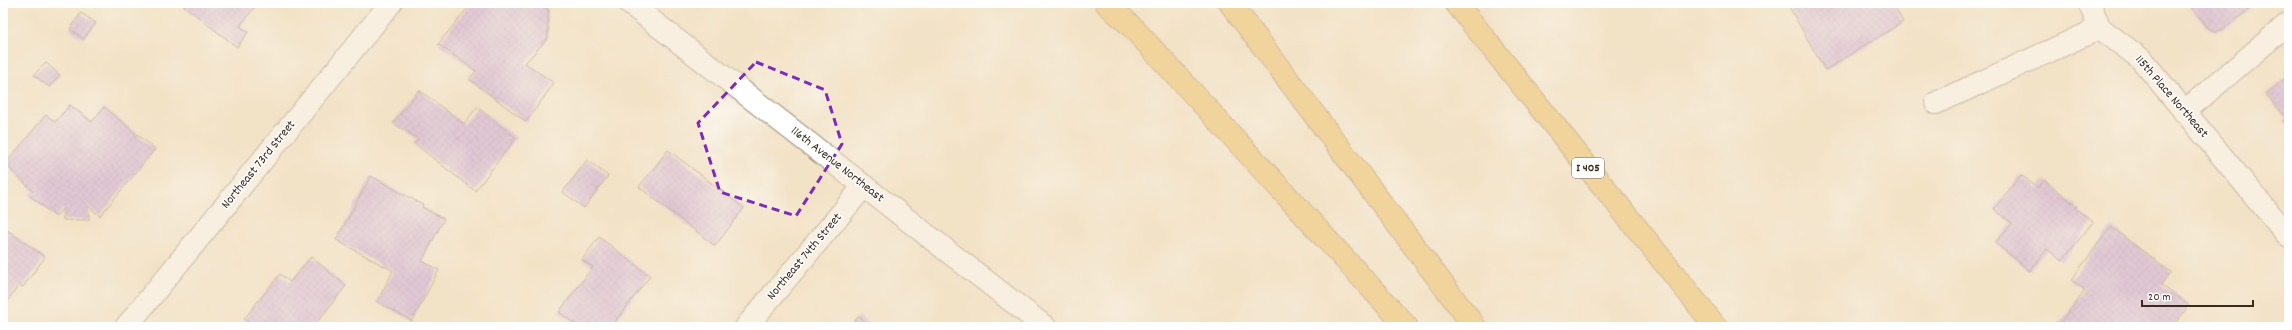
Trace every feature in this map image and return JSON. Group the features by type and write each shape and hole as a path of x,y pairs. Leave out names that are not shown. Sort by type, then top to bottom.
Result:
{"highway":[{"path":"1106,3 1134,29 1407,327"},
{"path":"1230,3 1475,327"},
{"name":"I 405","path":"1456,3 1716,327"}],"street":[{"name":"Northeast 73rd Street","path":"126,327 391,3"},
{"name":"116th Avenue Northeast","path":"629,3 1045,327"},
{"path":"1936,102 2100,28 2089,3"},
{"path":"2184,112 2289,23"},
{"name":"115th Place Northeast","path":"2100,28 2141,59 2289,237"},
{"name":"Northeast 74th Street","path":"746,327 864,186"}],"highlighted area":[{"path":"756,62 825,90 842,144 796,216 720,192 698,123"}],"building":[{"path":"180,3 258,3 240,26 248,32 237,47"},
{"path":"472,3 541,3 548,9 548,38 525,63 554,83 526,122 469,79 476,71 438,44"},
{"path":"1787,3 1893,3 1903,22 1825,70"},
{"path":"2188,3 2257,3 2224,29 2216,31 2208,28"},
{"path":"81,13 96,23 83,39 70,29"},
{"path":"46,63 60,75 49,87 34,75"},
{"path":"2289,75 2289,128 2283,121 2286,119 2266,94"},
{"path":"419,90 464,124 477,107 516,138 475,191 414,143 418,139 393,123"},
{"path":"70,105 92,122 104,107 155,149 100,216 88,206 89,220 63,220 63,208 56,217 29,195 33,191 5,164 46,115 55,122"},
{"path":"668,150 744,208 715,246 639,187"},
{"path":"587,160 608,176 584,208 563,192"},
{"path":"2021,175 2038,188 2044,180 2077,206 2075,208 2093,222 2062,261 2047,249 2030,271 1995,243 2012,223 1994,209"},
{"path":"371,176 423,205 422,207 444,219 422,261 439,270 412,321 377,302 393,271 336,240"},
{"path":"3,227 45,257 23,287 19,285 5,304 3,302"},
{"path":"2111,227 2171,272 2161,285 2189,305 2173,327 2057,327 2085,290 2071,280"},
{"path":"599,237 650,276 611,327 579,327 559,312 593,267 582,260"},
{"path":"311,257 346,286 313,327 254,327 244,319 280,274 290,282"},
{"path":"859,316 871,327 849,327"}]}
